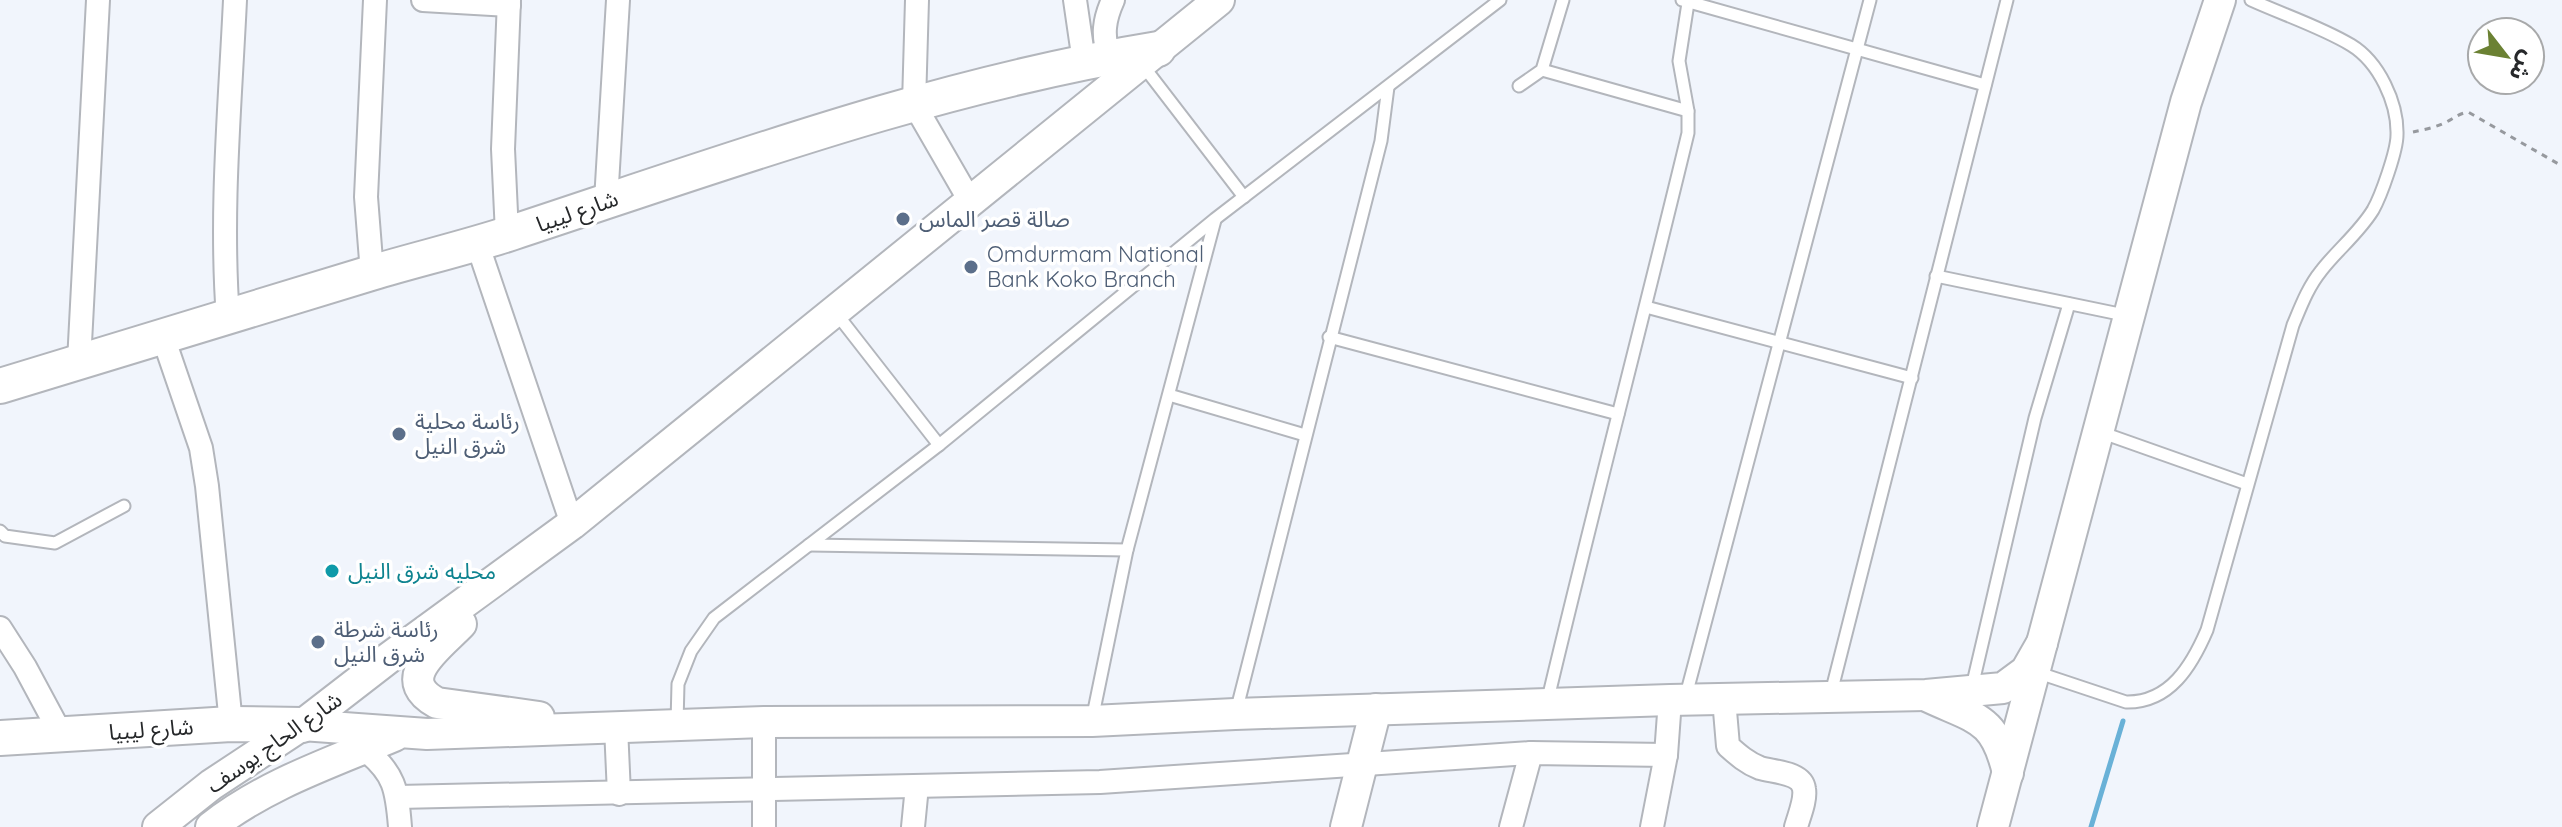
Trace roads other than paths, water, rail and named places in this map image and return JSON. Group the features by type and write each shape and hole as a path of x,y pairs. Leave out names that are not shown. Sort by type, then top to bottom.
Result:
{"main road":[{"path":"602,728 523,713 437,703 424,696 417,686 418,673 423,663 514,567 572,524 970,201 1123,58 1219,0"},
{"path":"1993,827 2186,102 2216,2"},
{"name":"شارع ليبيا","path":"0,386 492,239 732,158 914,104 1123,58"},
{"name":"شارع الحاج يوسف","path":"158,827 211,785 302,725 514,567"},
{"path":"302,725 400,734 764,722 1092,721 1376,709 1926,695 2003,688 2015,681 2039,657"},
{"path":"1926,695 1985,724 1996,735 2008,773"},
{"path":"1346,827 1376,709"},
{"name":"شارع ليبيا","path":"0,738 231,724 302,725"},
{"name":"شارع الحاج يوسف","path":"211,827 253,797 400,734"}],"street":[{"path":"79,362 98,0"},
{"path":"228,318 224,213 235,0"},
{"path":"372,273 366,197 375,0"},
{"path":"423,0 509,2 503,149 492,239 572,524"},
{"path":"606,201 618,0"},
{"path":"917,0 914,104 970,201"},
{"path":"1075,0 1123,58"},
{"path":"1113,0 1105,17 1104,39 1123,58"},
{"path":"163,337 201,448 231,724"},
{"path":"0,628 62,736"},
{"path":"1724,699 1728,746 1742,759 1760,768 1794,777 1802,783 1805,792 1796,827"},
{"path":"1652,827 1677,700"},
{"path":"764,722 764,827"},
{"path":"602,728 619,794"},
{"path":"364,749 385,766 398,797 400,827"},
{"path":"398,797 1100,782 1531,753 1666,755"},
{"path":"1511,827 1531,753"},
{"path":"913,827 917,786"}],"lane":[{"path":"677,724 678,684 691,651 714,618 939,445 1215,219 1500,0"},
{"path":"1519,86 1542,70 1563,0"},
{"path":"1677,700 1779,344 1870,0"},
{"path":"1830,697 2007,0"},
{"path":"2039,657 2126,702 2155,696 2177,683 2196,656 2207,630 2293,325 2306,294 2320,272 2373,209 2398,136 2394,110 2385,85 2372,64 2354,46 2251,0"},
{"path":"1547,704 1688,133 1688,111 1679,61 1685,1 1985,85"},
{"path":"1123,58 1244,197"},
{"path":"1542,70 1688,111"},
{"path":"1235,714 1381,141 1388,87"},
{"path":"1092,721 1127,550 1215,219"},
{"path":"1936,276 2129,316"},
{"path":"1971,693 2035,418 2069,304"},
{"path":"1646,307 1912,378"},
{"path":"834,311 939,445"},
{"path":"1329,337 1618,414"},
{"path":"1169,395 1305,435"},
{"path":"2099,432 2247,484"},
{"path":"0,531 5,536 55,543 124,506"},
{"path":"809,545 1127,550"}],"waterway":[{"path":"2091,827 2123,721"}],"place":[{"name":"صالة قصر الماس","path":"903,219"},
{"name":"Omdurmam National Bank Koko Branch","path":"971,267"},
{"name":"رئاسة محلية شرق النيل","path":"399,434"},
{"name":"محليه شرق النيل","path":"332,571"},
{"name":"رئاسة شرطة شرق النيل","path":"318,642"}]}
